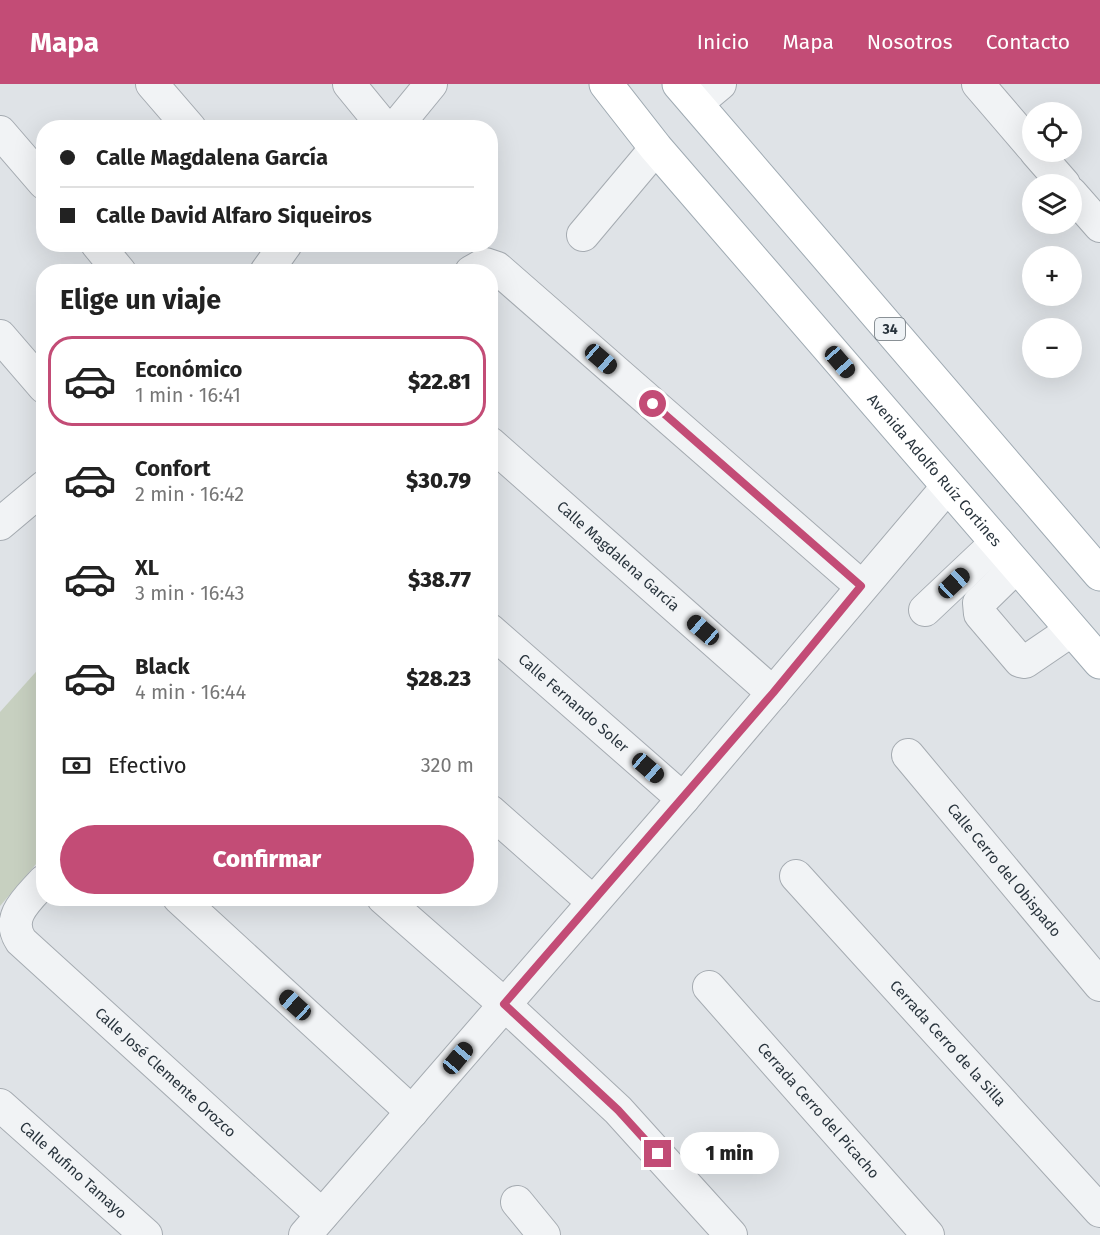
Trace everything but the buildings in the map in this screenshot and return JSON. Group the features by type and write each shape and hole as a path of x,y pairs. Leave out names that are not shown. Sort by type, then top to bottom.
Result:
{"main road":[{"name":"Avenida Adolfo Ruíz Cortines","path":"606,84 656,148 1100,662"},
{"name":"34","path":"698,91 1097,564"}],"street":[{"path":"152,84 183,120"},
{"path":"349,84 378,120"},
{"path":"402,120 431,84"},
{"path":"978,84 1022,135"},
{"path":"0,132 36,174"},
{"path":"583,236 656,148"},
{"path":"1045,162 1055,174"},
{"path":"1082,206 1100,226"},
{"path":"104,252 113,264"},
{"path":"498,269 861,586"},
{"path":"0,336 36,378"},
{"name":"Calle Magdalena García","path":"498,450 773,693"},
{"path":"313,1225 683,798 948,486"},
{"path":"0,524 36,494"},
{"path":"925,610 1007,554"},
{"path":"1007,554 979,603 980,614 993,630 1020,661 1025,662 1072,630"},
{"name":"Calle Fernando Soler","path":"498,637 683,798"},
{"name":"Calle Cerro del Obispado","path":"908,755 1100,986"},
{"path":"498,818 593,902"},
{"name":"Cerrada Cerro de la Silla","path":"796,876 1100,1211"},
{"name":"Calle José Clemente Orozco","path":"36,890 19,910 15,926 21,941 313,1225"},
{"path":"188,906 412,1112"},
{"path":"391,906 504,1004 618,1110 731,1235"},
{"name":"Cerrada Cerro del Picacho","path":"710,987 928,1235"},
{"name":"Calle Rufino Tamayo","path":"0,1105 146,1235"},
{"path":"516,1202 544,1235"}],"green space":[{"path":"36,672 36,864 0,906 0,712"}],"route":[{"path":"653,404 861,586 668,816 504,1004 618,1110 658,1154"}]}
